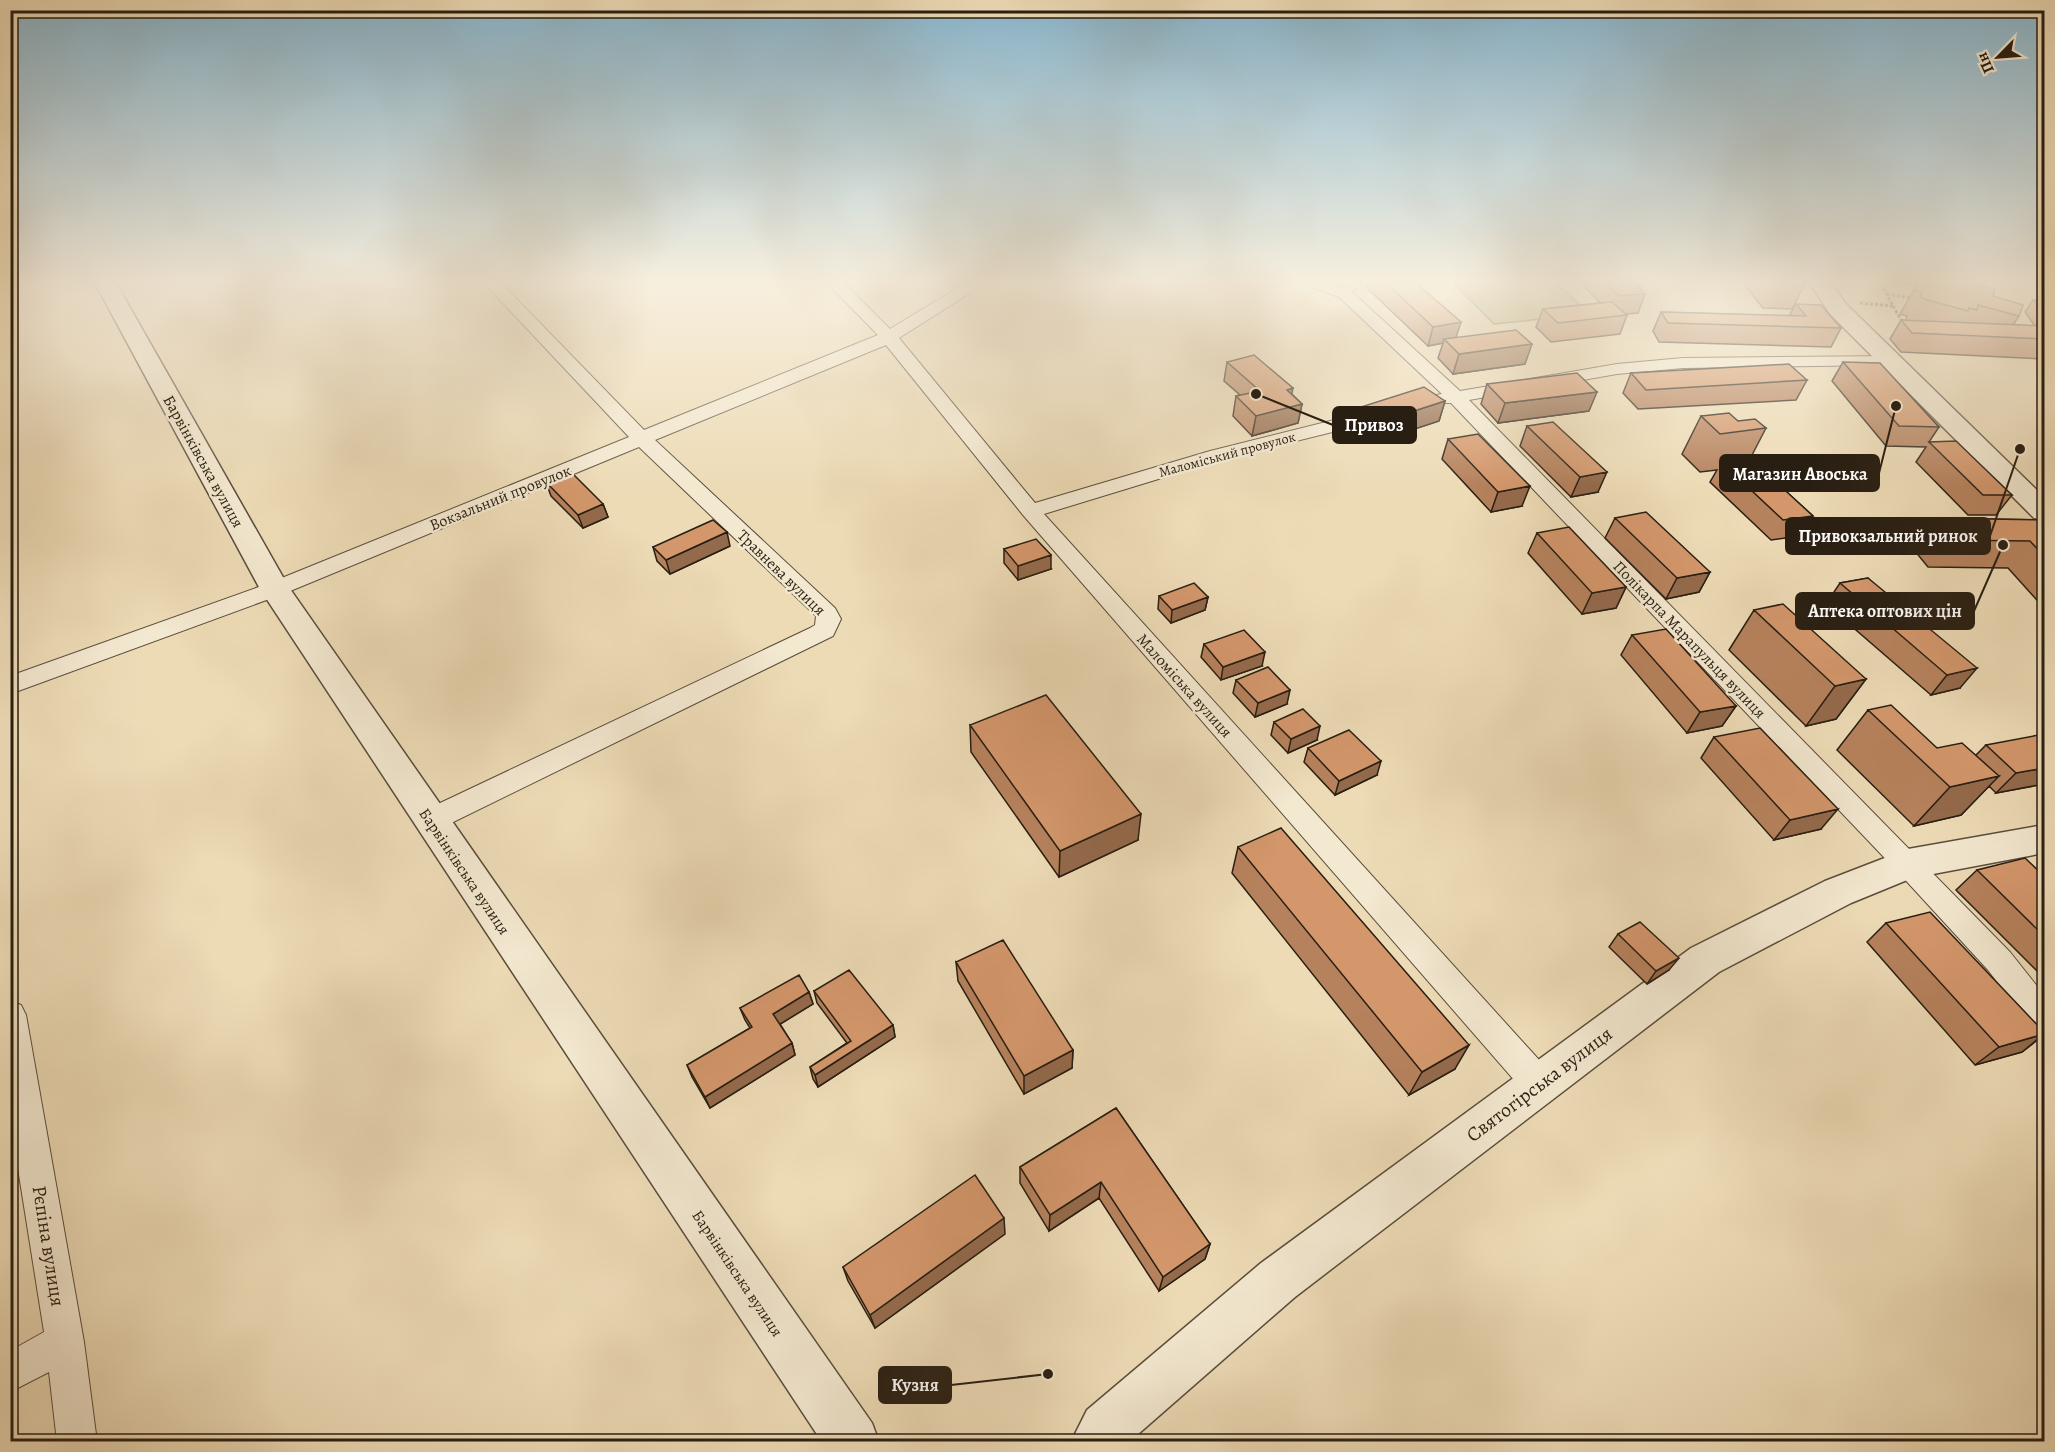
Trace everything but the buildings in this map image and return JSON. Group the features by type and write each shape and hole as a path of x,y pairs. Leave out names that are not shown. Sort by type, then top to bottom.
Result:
{"street":[{"name":"Барвінківська вулиця","path":"143,351 275,589 853,1442"},
{"name":"Травнева вулиця","path":"431,820 811,638 825,630 829,624 827,613 642,439 557,351"},
{"name":"Вокзальний провулок","path":"10,685 275,589 856,351"},
{"name":"Маломіська вулиця","path":"900,351 1030,511 1539,1084"},
{"name":"Полікарпа Марапульця вулиця","path":"1411,351 1908,864 1999,962 2044,1019"},
{"path":"1881,351 2044,512"},
{"name":"Маломіський провулок","path":"1030,511 1217,455 1455,396 1617,369 1683,363 1890,360"},
{"name":"Святогірська вулиця","path":"1096,1442 1105,1428 1278,1280 1705,960 1838,892 1908,864 2044,839"},
{"name":"Рєпіна вулиця","path":"10,1015 65,1342 77,1442"},
{"path":"10,1373 65,1342"}],"place":[{"name":"Привоз","path":"1256,394"},
{"name":"Магазин Авоська","path":"1896,406"},
{"name":"Привокзальний ринок","path":"2020,449"},
{"name":"Аптека оптових цін","path":"2003,545"},
{"name":"Кузня","path":"1048,1374"}]}
